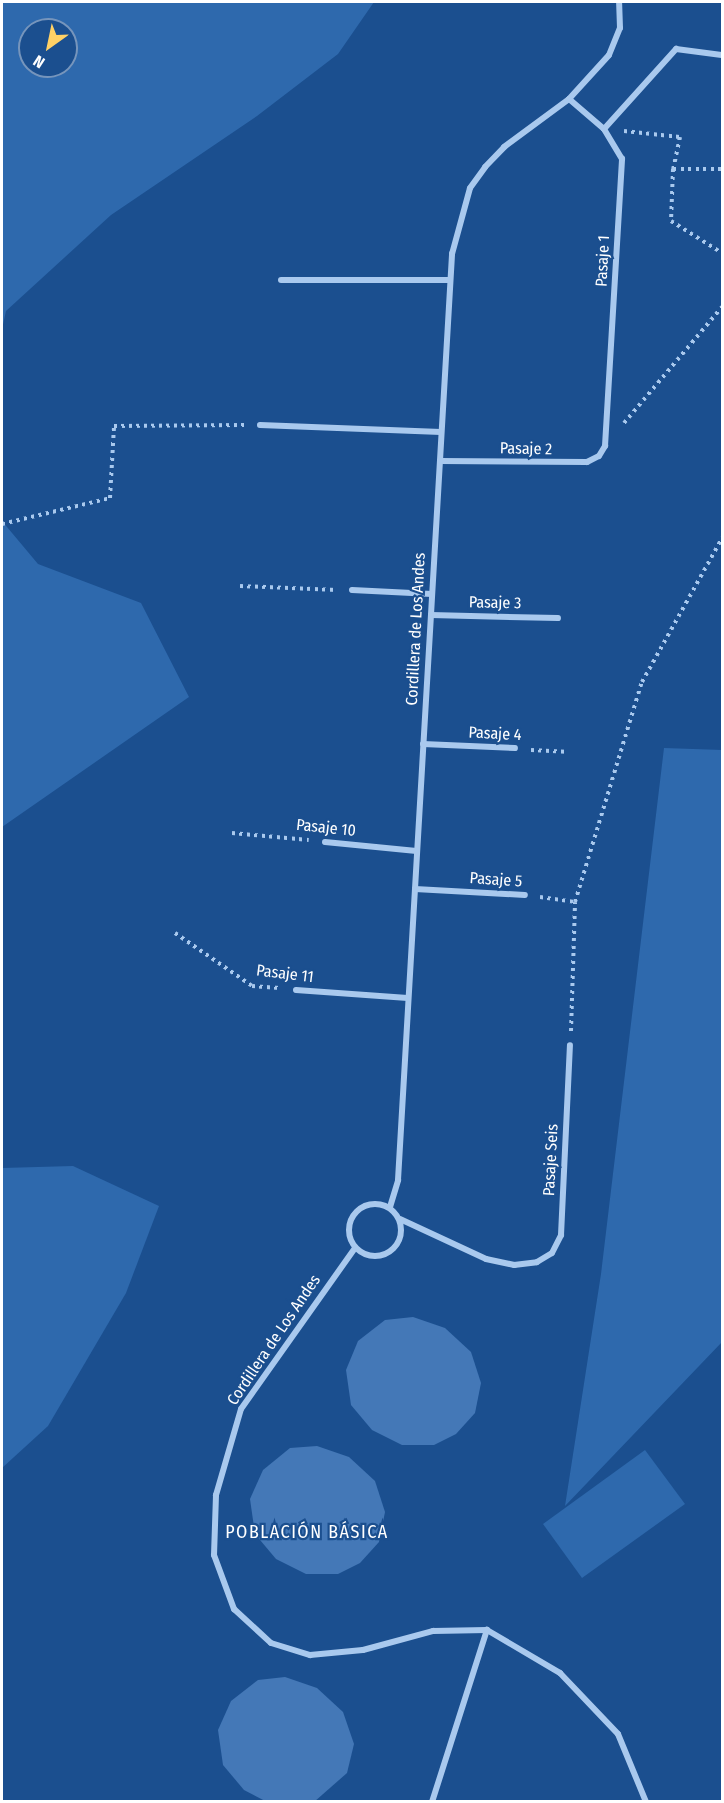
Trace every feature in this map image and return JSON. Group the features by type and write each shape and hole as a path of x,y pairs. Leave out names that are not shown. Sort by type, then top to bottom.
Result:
{"street":[{"name":"Cordillera de Los Andes","path":"390,1208 398,1180 452,254 470,188 504,147 568,99 609,55 620,28 620,2"},
{"path":"604,129 676,49 723,55"},
{"name":"Pasaje 1","path":"568,99 604,129 622,159 605,446"},
{"path":"281,280 450,280"},
{"path":"260,425 441,432"},
{"name":"Pasaje 2","path":"440,461 587,462 599,456 605,446"},
{"path":"352,590 432,594"},
{"name":"Pasaje 3","path":"431,615 558,618"},
{"name":"Pasaje 4","path":"423,744 515,748"},
{"name":"Pasaje 10","path":"325,842 417,851"},
{"name":"Pasaje 5","path":"415,889 525,895"},
{"name":"Pasaje 11","path":"296,990 408,998"},
{"name":"Pasaje Seis","path":"400,1219 486,1259 514,1265 537,1262 552,1253 561,1235 570,1045"},
{"path":"376,1203 390,1208 400,1219 401,1234 389,1252 368,1256 355,1248 348,1234 351,1218 361,1207 376,1203"},
{"name":"Cordillera de Los Andes","path":"355,1248 241,1409 216,1495 214,1556 234,1609 271,1643 310,1655 363,1650 433,1631 487,1630"},
{"path":"432,1802 487,1630 561,1673 618,1734 646,1802"}],"path":[{"path":"604,129 680,137 673,168 671,221 723,253"},
{"path":"673,168 723,169"},
{"path":"605,446 723,307"},
{"path":"2,524 110,498 114,426 260,425"},
{"path":"570,1045 575,902 642,682 723,538"},
{"path":"240,586 352,590"},
{"name":"Pasaje 4","path":"515,748 566,752"},
{"name":"Pasaje 10","path":"232,833 325,842"},
{"name":"Pasaje 5","path":"525,895 575,902"},
{"name":"Pasaje 11","path":"174,933 252,986 296,990"}],"shaded area":[{"path":"2,2 374,2 338,54 257,116 111,215 6,311 2,329"},
{"path":"2,521 38,564 141,603 189,697 2,827"},
{"path":"664,748 722,750 722,1342 565,1506 601,1274"},
{"path":"73,1166 159,1206 126,1293 48,1426 2,1468 2,1168"},
{"path":"645,1450 685,1504 582,1578 543,1524"}],"building":[{"path":"413,1317 445,1328 471,1352 481,1383 475,1413 456,1434 434,1445 402,1445 372,1430 351,1405 346,1370 358,1341 385,1320"},
{"path":"317,1446 349,1457 375,1481 385,1512 379,1542 360,1563 338,1574 306,1574 276,1559 255,1534 250,1499 263,1470 290,1448"},
{"path":"285,1677 317,1688 343,1712 354,1744 347,1773 314,1802 267,1802 244,1790 223,1765 218,1730 231,1701 258,1680"}],"district":[{"name":"POBLACIÓN BÁSICA","path":"307,1532"}]}
